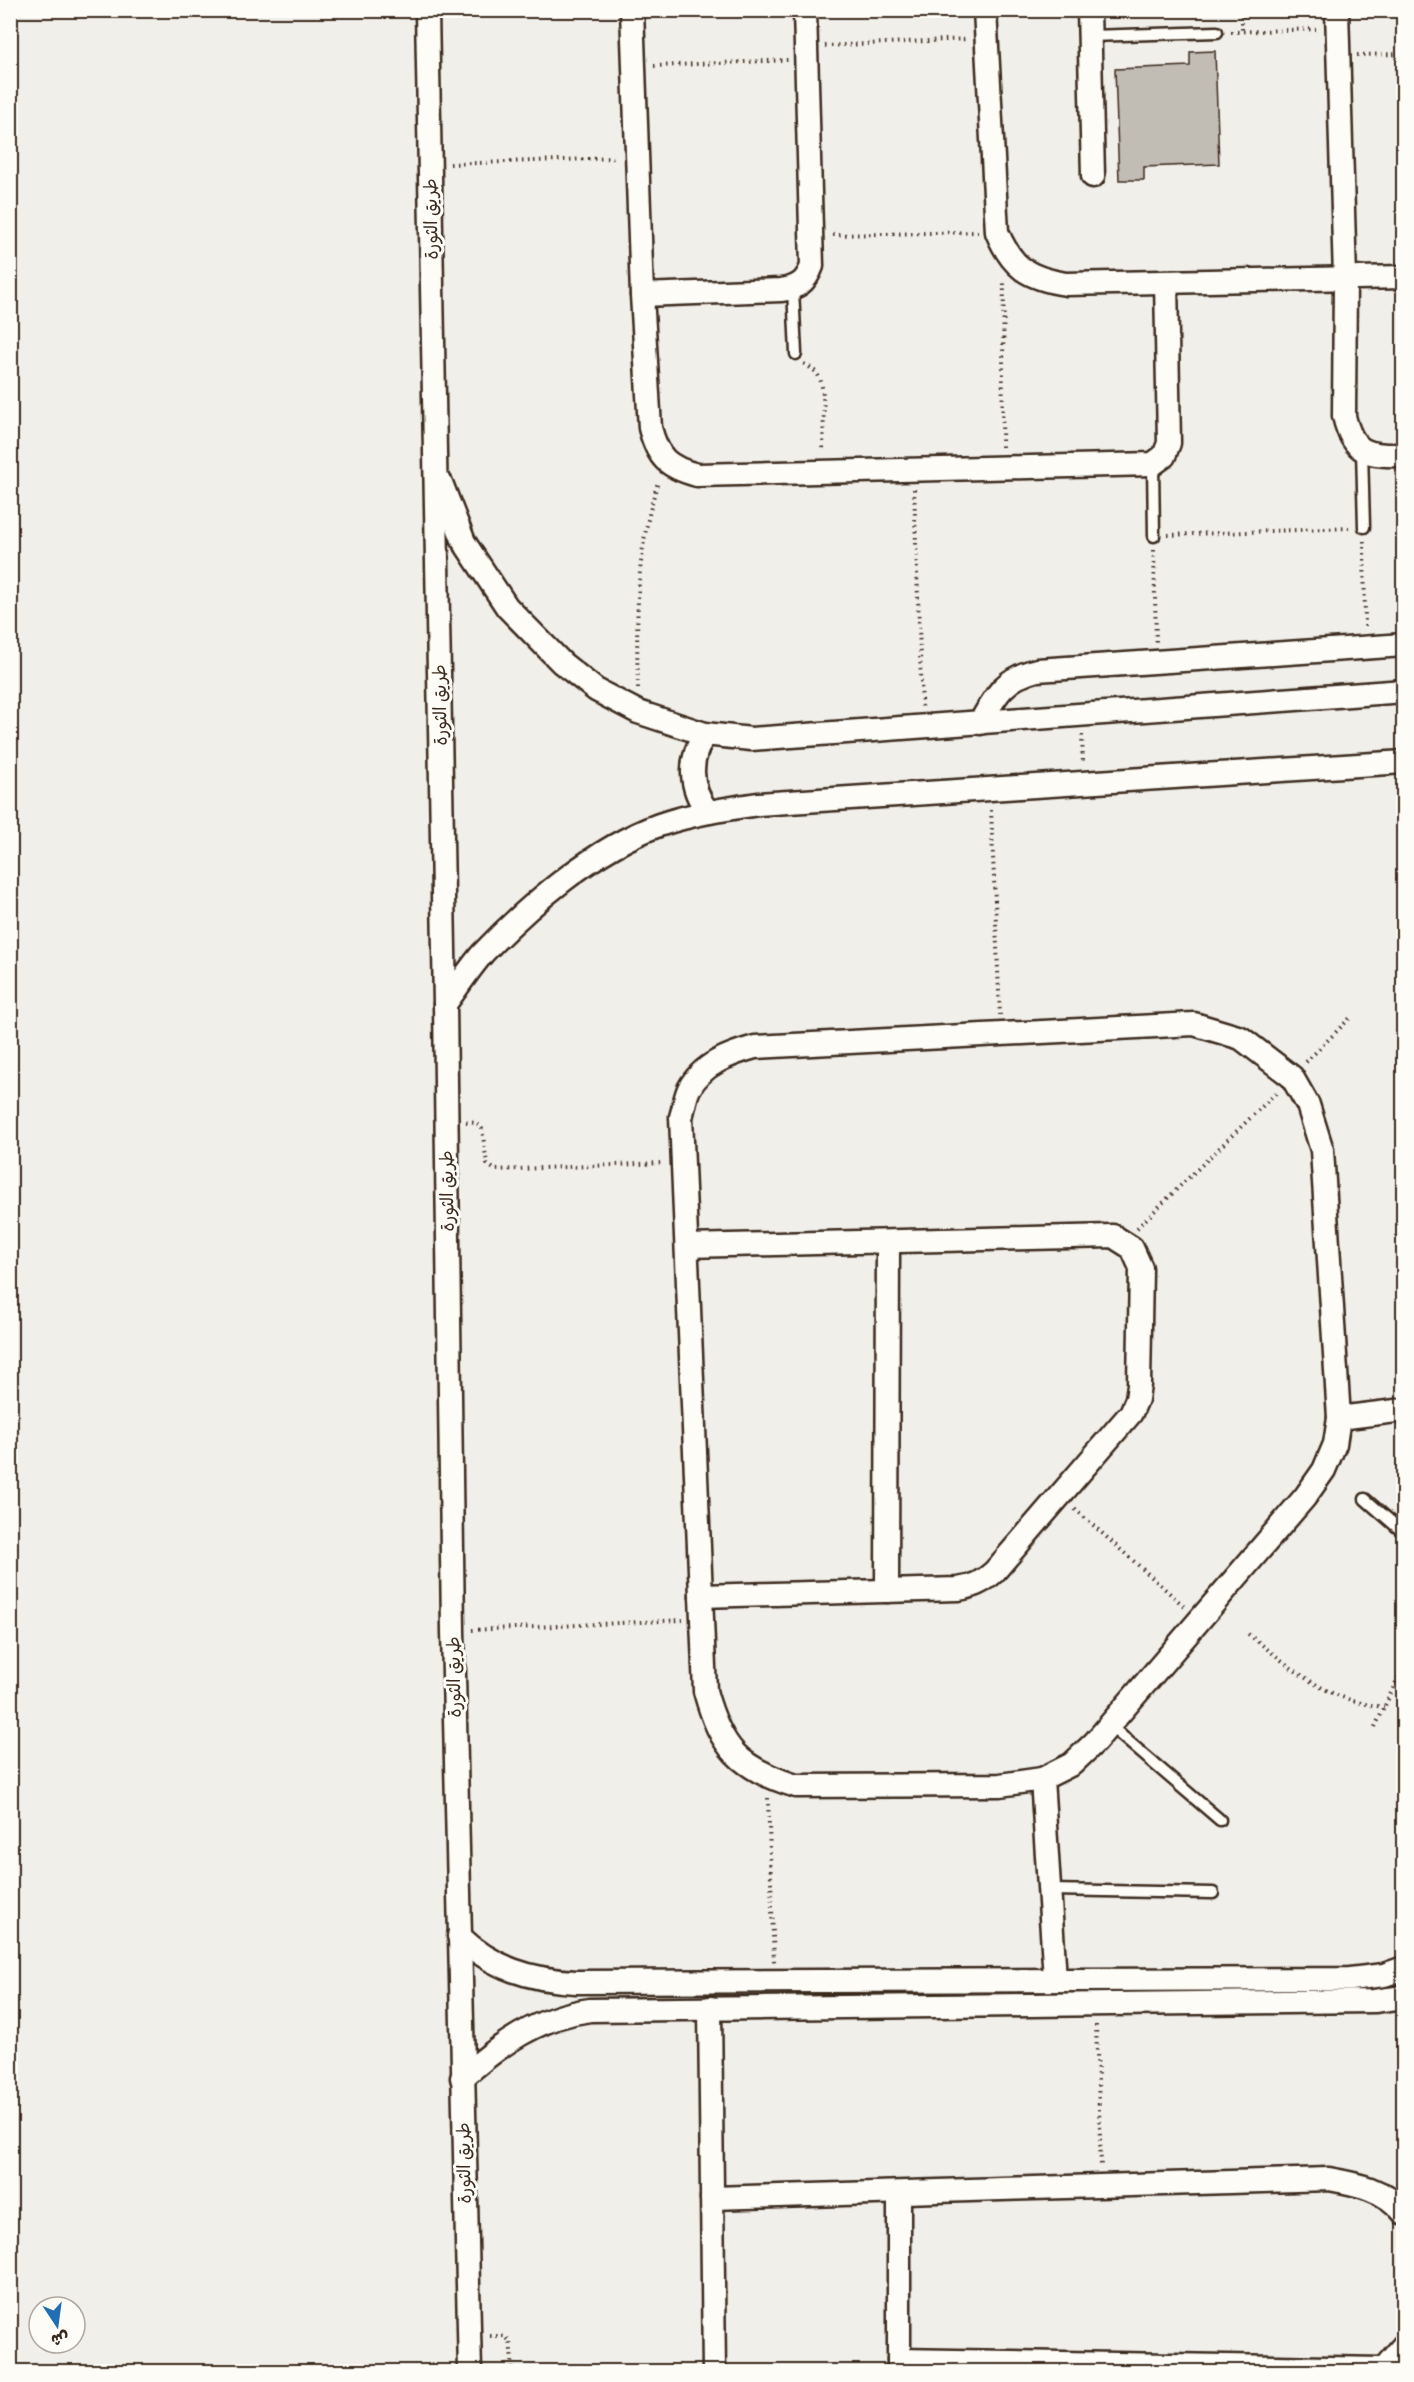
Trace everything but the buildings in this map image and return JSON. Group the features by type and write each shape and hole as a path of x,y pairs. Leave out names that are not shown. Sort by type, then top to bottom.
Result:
{"street":[{"name":"طريق الثورة","path":"427,10 445,1004 453,1631 470,2372"},
{"path":"633,10 642,295 650,428 655,446 665,461 678,470 697,475 1153,464 1164,456 1169,443 1166,282"},
{"path":"642,295 793,288 802,283 812,266 805,10"},
{"path":"985,10 1000,241 1020,268 1042,280 1066,284 1404,277"},
{"path":"1089,10 1092,176"},
{"path":"1338,19 1345,278 1344,416 1349,436 1362,450 1381,456 1404,455"},
{"path":"436,469 464,542 507,607 562,663 596,690 638,712 705,734 751,739 1404,691"},
{"path":"980,723 996,694 1004,685 1025,673 1037,670 1404,645"},
{"path":"705,734 699,744 692,767 696,791 708,812"},
{"path":"445,1004 482,954 530,908 582,867 619,844 659,825 708,812 758,804 1404,762"},
{"path":"1194,1024 1241,1038 1292,1077 1308,1105 1322,1150 1339,1418 1335,1444 1324,1470 1305,1497 1109,1725 1072,1764 1042,1779 1000,1785 796,1786 767,1777 744,1762 728,1746 714,1723 705,1691 681,1117 690,1089 707,1068 729,1054 755,1047 1194,1024"},
{"path":"687,1246 1113,1236 1132,1248 1141,1268 1137,1399 1122,1425 984,1581 971,1587 958,1589 701,1596"},
{"path":"887,1591 888,1242"},
{"path":"1339,1418 1404,1410"},
{"path":"1042,1779 1055,1979"},
{"path":"459,1936 489,1960 525,1976 559,1982 1350,1979 1384,1975 1404,1968"},
{"path":"1234,2002 1236,1979"},
{"path":"954,1980 954,2005"},
{"path":"847,1981 847,2006"},
{"path":"590,1982 590,2010"},
{"path":"462,2078 483,2059 526,2029 550,2019 590,2010 1374,2001 1404,1997"},
{"path":"710,2008 714,2372"},
{"path":"712,2198 1329,2179 1366,2185 1397,2204 1404,2213"},
{"path":"899,2193 899,2366 1382,2370 1404,2345"}],"lane":[{"path":"1090,36 1217,32"},
{"path":"793,288 796,354"},
{"path":"1362,450 1364,527"},
{"path":"1153,464 1154,536"},
{"path":"1365,1499 1404,1533"},
{"path":"1109,1725 1220,1820"},
{"path":"1050,1890 1214,1893"}],"path":[{"path":"1242,10 1242,31"},
{"path":"1217,32 1338,19"},
{"path":"634,67 987,38"},
{"path":"1339,55 1404,54"},
{"path":"430,165 638,158"},
{"path":"811,235 1000,241 1001,469"},
{"path":"796,354 802,363 812,368 819,377 822,388 824,472"},
{"path":"638,712 638,582 646,524 665,461"},
{"path":"914,471 922,728"},
{"path":"1156,662 1154,536 1364,527 1366,648"},
{"path":"1081,715 1084,783"},
{"path":"990,789 1001,1034"},
{"path":"1124,1241 1352,1016"},
{"path":"446,1122 473,1122 480,1125 487,1164 495,1170 684,1163"},
{"path":"1061,1496 1200,1620"},
{"path":"453,1631 702,1619"},
{"path":"1248,1634 1326,1692 1354,1702 1384,1707"},
{"path":"1375,1727 1404,1665"},
{"path":"767,1777 775,1980"},
{"path":"1095,2004 1102,2186"},
{"path":"469,2336 508,2338 512,2344 513,2372"}]}
